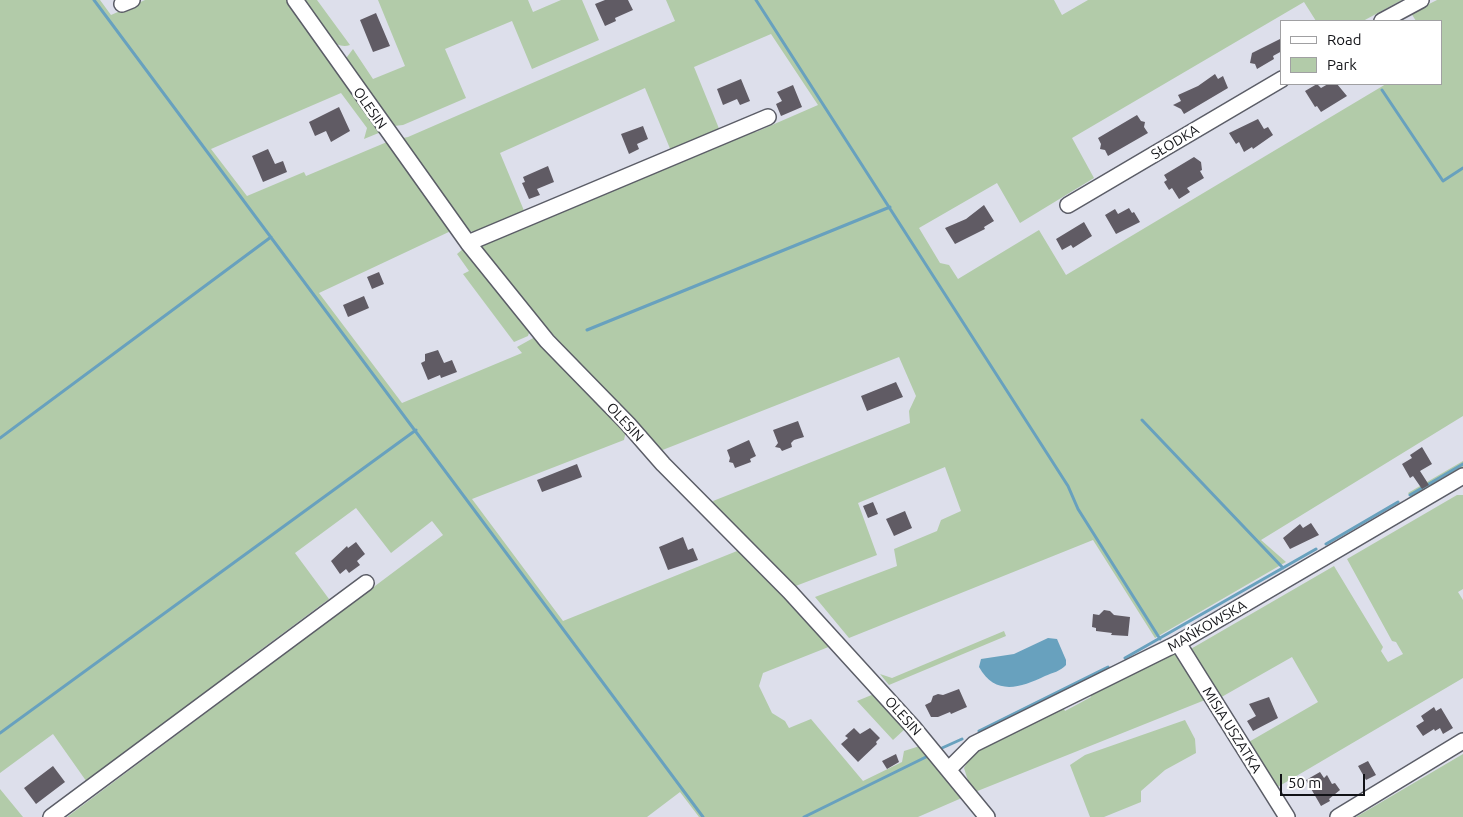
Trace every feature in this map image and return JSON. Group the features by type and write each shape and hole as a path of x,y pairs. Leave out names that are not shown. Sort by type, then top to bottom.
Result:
{"street":[{"name":"OLESIN","path":"295,0 468,243 546,341 628,424 663,464 790,592 949,769 987,817"},
{"path":"1384,20 1421,0"},
{"name":"SŁODKA","path":"1068,205 1280,79"},
{"path":"468,243 768,117"},
{"name":"MAŃKOWSKA","path":"949,769 974,744 1178,643 1462,480"},
{"path":"51,817 366,583"},
{"name":"MISIA USZATKA","path":"1178,643 1287,817"},
{"path":"1338,817 1463,741"}],"green space":[{"path":"0,0 100,0 111,15 145,0 286,0 381,132 364,139 367,128 341,93 211,149 247,196 304,172 306,176 387,142 453,230 319,293 402,403 522,353 517,347 535,337 626,431 624,440 472,499 563,621 742,549 831,646 763,673 759,686 772,713 785,721 789,728 811,719 863,781 902,762 904,751 923,745 964,797 918,817 699,817 680,792 647,817 67,817 443,535 432,521 391,553 356,508 295,553 329,599 239,666 243,671 89,785 53,734 0,773"},
{"path":"301,0 317,0 350,45 342,46 328,38 321,31"},
{"path":"378,0 528,0 533,12 561,0 582,0 599,40 532,69 512,21 445,49 466,98 403,125 394,126 389,123 346,62 353,49 373,79 405,66"},
{"path":"666,0 1054,0 1062,15 1088,0 1402,0 1365,20 1315,20 1304,2 1072,138 1094,178 1020,223 997,183 919,228 940,263 949,265 958,279 1039,230 1066,275 1384,85 1443,85 1443,20 1415,20 1411,13 1437,0 1463,0 1463,416 1261,540 1286,562 1155,638 1093,540 849,638 815,597 897,566 894,549 937,531 941,520 961,511 945,467 858,503 877,555 793,587 715,509 713,501 910,423 909,411 916,396 899,357 660,451 544,324 479,244 750,131 756,132 818,105 771,34 694,67 720,131 671,151 645,88 500,153 525,213 475,233 466,229 403,144 403,138 675,21"},
{"path":"464,248 530,330 528,336 514,342 463,274 469,271 457,254"},
{"path":"1463,461 1463,469 1412,499 1408,493"},
{"path":"1457,495 1463,495 1463,589 1458,592 1463,600 1463,678 1276,788 1247,743 1318,702 1292,657 1218,699 1189,650 1334,566 1383,647 1381,651 1388,662 1403,654 1396,642 1392,641 1347,559"},
{"path":"1004,631 1006,636 889,685 880,674 892,678"},
{"path":"1174,652 1205,700 975,792 969,784 964,768 972,757 994,739 1063,707 1065,711 1091,697 1090,694"},
{"path":"874,694 906,728 893,740 857,701"},
{"path":"1185,720 1195,739 1196,753 1165,770 1141,791 1141,802 1104,817 1090,817 1070,765 1085,755"},
{"path":"1463,754 1463,817 1356,817"},
{"path":"0,789 23,817 0,817"}],"water":[{"path":"1048,638 1057,639 1066,660 1066,665 1056,672 1026,684 1009,687 1000,686 993,682 985,676 979,667 981,659 1014,654"}],"building":[{"path":"605,0 628,0 633,10 615,18 616,21 605,26 595,4"},
{"path":"376,13 390,46 373,52 360,20"},
{"path":"1280,39 1280,52 1273,56 1274,59 1257,69 1255,64 1250,63 1252,53"},
{"path":"1215,74 1218,79 1223,76 1228,88 1184,114 1181,109 1173,105 1181,101 1178,95 1198,86"},
{"path":"741,79 750,101 740,105 737,99 723,105 717,89"},
{"path":"793,85 802,107 781,116 776,104 782,101 777,92"},
{"path":"1315,85 1321,88 1326,85 1338,85 1347,96 1321,112 1317,106 1315,107 1305,91"},
{"path":"339,107 350,131 331,142 326,131 315,136 309,122"},
{"path":"1137,115 1141,121 1145,122 1144,127 1148,133 1108,156 1105,150 1100,149 1101,144 1098,138"},
{"path":"1258,119 1264,129 1268,127 1273,135 1253,149 1252,147 1244,152 1239,142 1236,144 1229,133"},
{"path":"643,126 648,139 637,144 639,149 629,154 621,134"},
{"path":"268,149 275,164 283,161 287,172 263,182 252,156"},
{"path":"1194,157 1201,162 1202,170 1200,171 1204,178 1187,188 1190,192 1179,199 1172,188 1169,190 1164,182 1167,180 1164,175"},
{"path":"548,166 554,182 537,189 540,195 529,199 522,183 525,182 523,177"},
{"path":"984,205 994,221 984,227 985,229 955,244 945,228 966,219"},
{"path":"1129,208 1140,222 1116,234 1105,215 1115,209 1118,214"},
{"path":"1084,222 1092,236 1073,248 1071,245 1062,250 1056,239"},
{"path":"379,272 384,284 372,289 367,277"},
{"path":"364,296 369,308 348,317 343,305"},
{"path":"438,350 444,363 452,360 457,372 441,378 440,375 428,380 421,363 425,361 425,354"},
{"path":"896,382 903,397 867,411 861,396"},
{"path":"798,421 804,437 794,440 791,443 792,447 782,451 780,448 775,447 778,443 773,430"},
{"path":"749,440 756,456 750,459 751,462 735,468 733,463 729,462 730,458 727,450"},
{"path":"1422,447 1432,464 1420,471 1429,485 1422,489 1413,476 1410,478 1402,464 1412,458 1410,455"},
{"path":"577,464 582,477 542,492 537,480"},
{"path":"873,502 878,514 868,518 863,506"},
{"path":"905,511 912,528 894,536 886,519"},
{"path":"1311,523 1319,535 1290,549 1283,538 1300,524 1303,528"},
{"path":"683,537 688,550 693,548 698,560 668,570 659,547"},
{"path":"356,542 365,554 357,561 360,565 349,573 346,569 340,574 331,561 347,546 348,548"},
{"path":"1104,610 1110,611 1114,615 1130,617 1128,636 1111,635 1112,633 1096,631 1096,628 1092,627 1093,614 1099,615"},
{"path":"959,689 967,707 951,714 950,712 938,717 931,717 925,705 931,702 933,696 943,695"},
{"path":"1269,697 1278,718 1253,731 1247,721 1256,716 1249,704"},
{"path":"1434,707 1436,711 1441,708 1453,728 1443,734 1440,728 1435,731 1434,729 1423,736 1416,726 1424,721 1421,716"},
{"path":"854,728 860,734 870,728 880,738 876,742 877,744 858,762 841,744 848,738 845,736"},
{"path":"896,754 899,762 887,769 882,761"},
{"path":"1368,761 1376,775 1366,780 1358,766"},
{"path":"53,766 65,782 36,804 24,788"},
{"path":"1320,772 1324,778 1327,775 1332,784 1335,783 1340,790 1329,799 1330,801 1321,806 1306,780"}],"waterway":[{"path":"94,0 703,817"},
{"path":"756,0 1068,486 1078,509 1160,639"},
{"path":"1382,90 1443,181 1463,168"},
{"path":"587,330 890,207"},
{"path":"0,438 271,237"},
{"path":"1142,420 1283,568"},
{"path":"0,733 416,430"},
{"path":"1410,495 1463,464"},
{"path":"1326,544 1398,502"},
{"path":"1125,658 1316,549"},
{"path":"979,731 1108,667"},
{"path":"942,748 962,739"},
{"path":"804,817 928,756"}]}
